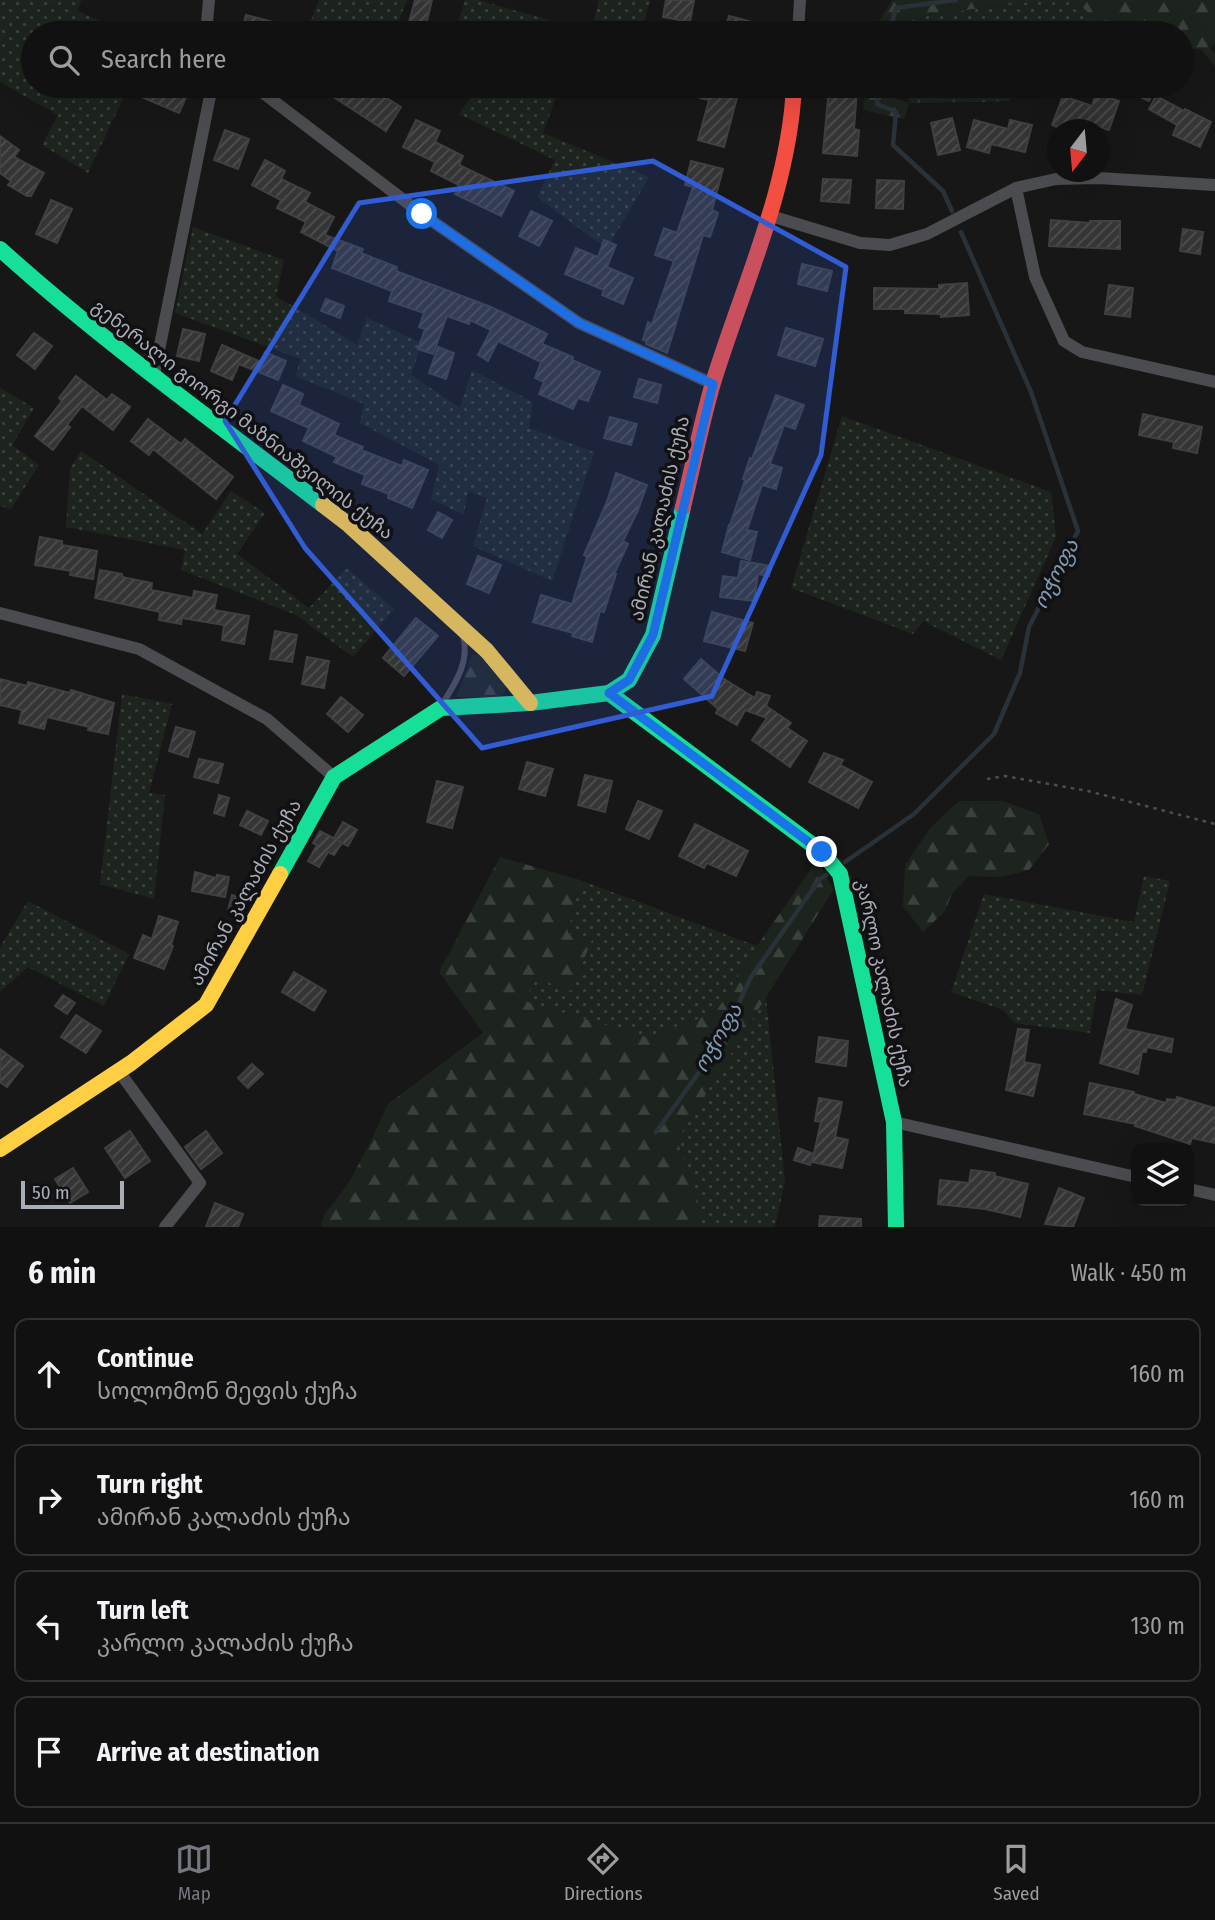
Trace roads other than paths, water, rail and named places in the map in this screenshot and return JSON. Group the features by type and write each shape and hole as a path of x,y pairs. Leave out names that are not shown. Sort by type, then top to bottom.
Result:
{"street":[{"path":"207,21 209,0"},
{"path":"799,21 800,0"},
{"path":"154,374 210,98"},
{"path":"270,98 422,214 579,323 713,384"},
{"name":"ამირან კალაძის ქუჩა","path":"0,1149 187,1022 206,1005 334,777 440,708 530,703 609,693 629,680 653,635 713,384 771,216 793,98"},
{"path":"771,216 859,243 890,245 927,234 1016,188 1056,179 1098,178 1215,185"},
{"path":"1016,188 1035,277 1064,341 1082,352 1215,382"},
{"name":"გენერალი გიორგი მაზნიაშვილის ქუჩა","path":"0,249 37,282 349,525 487,652 530,703"},
{"path":"0,612 139,649 267,719 334,777"},
{"name":"კარლო კალაძის ქუჩა","path":"609,693 822,852 840,874 894,1122 896,1227"},
{"path":"118,1070 200,1183 165,1227"},
{"path":"894,1122 1131,1176"},
{"path":"1194,1190 1215,1195"}],"lane":[{"path":"440,708 456,683 466,651 464,638 457,624"}],"waterway":[{"name":"ოჭოფა","path":"892,21 896,8 956,0"},
{"name":"ოჭოფა","path":"878,98 877,104 896,112 893,145 943,191 952,211"},
{"name":"ოჭოფა","path":"845,862 914,814 994,734 1020,673 1029,627 1078,531 1031,392 961,232"},
{"name":"ოჭოფა","path":"656,1132 720,1043 751,977 820,879 826,875"}]}
